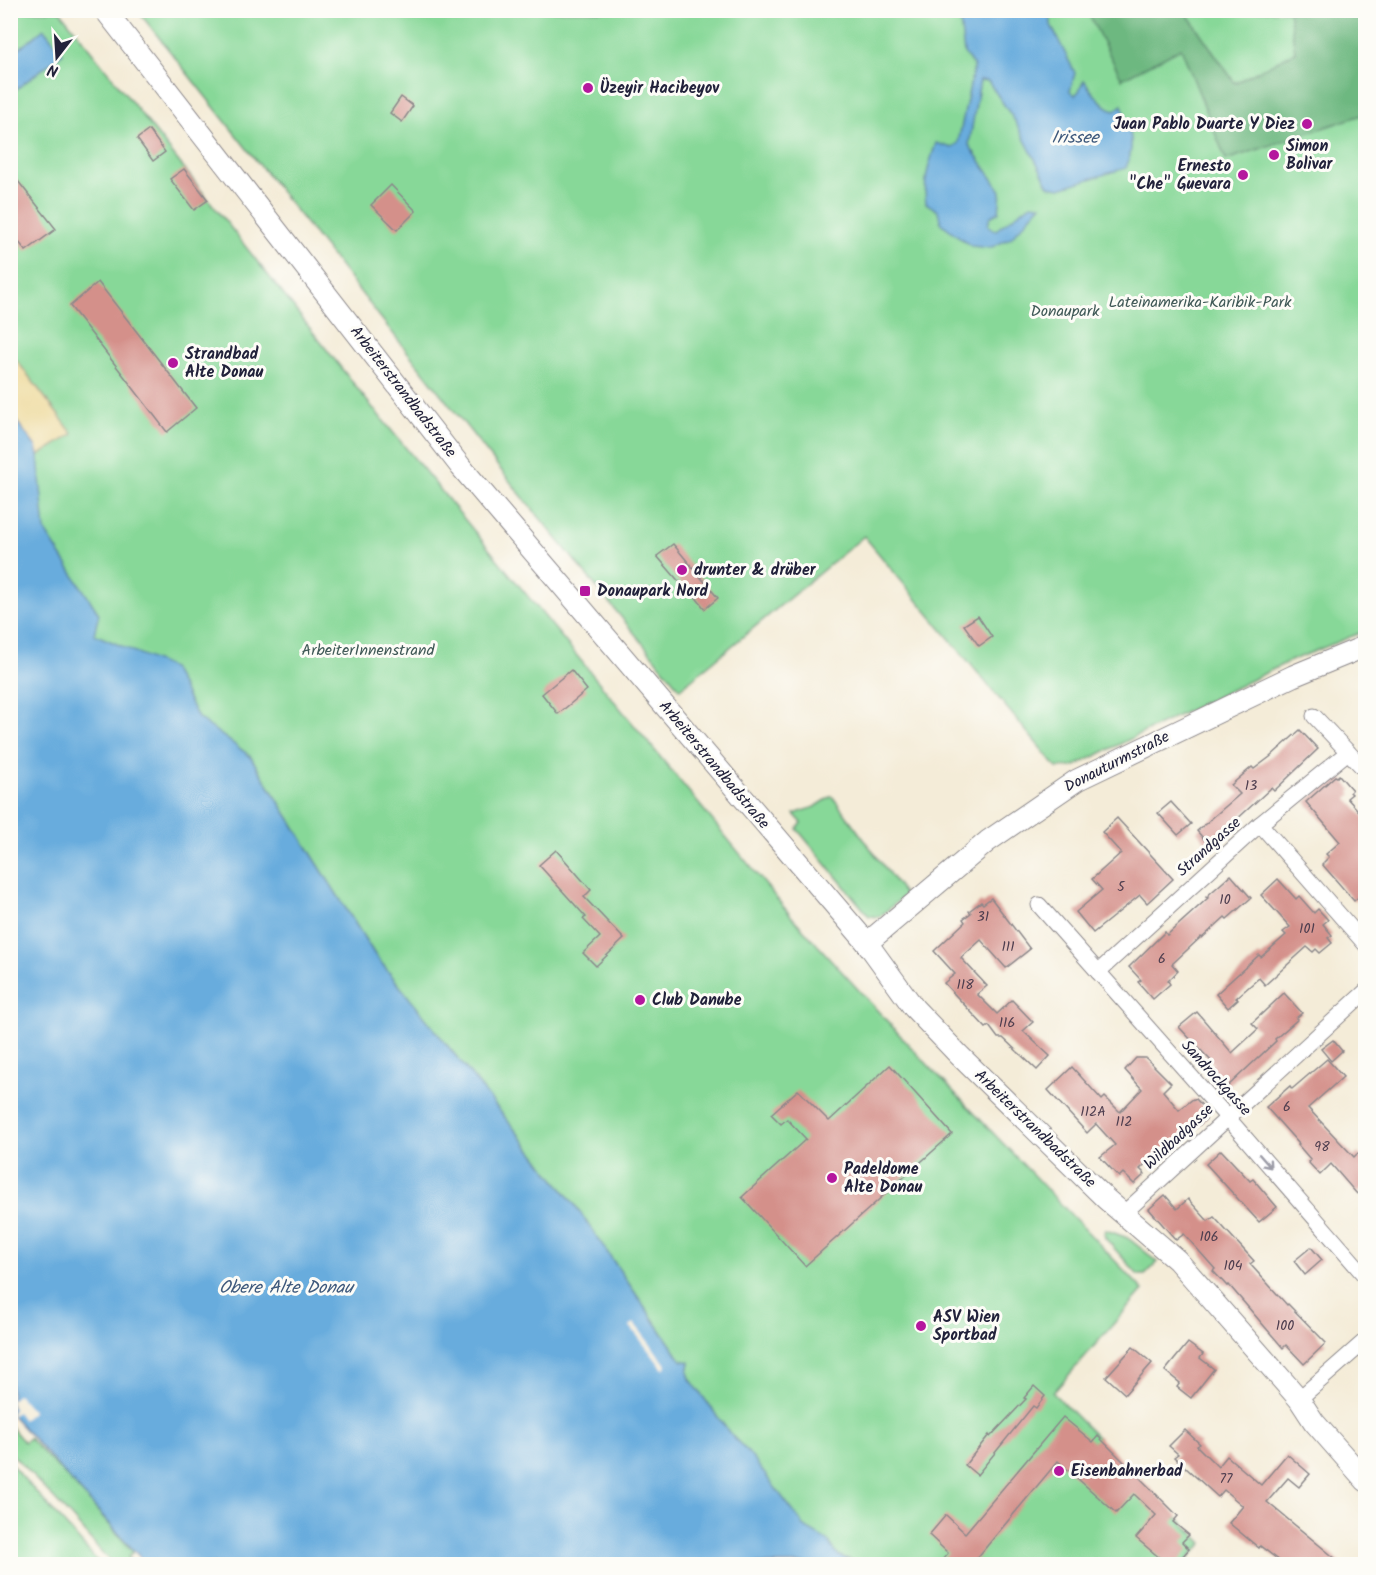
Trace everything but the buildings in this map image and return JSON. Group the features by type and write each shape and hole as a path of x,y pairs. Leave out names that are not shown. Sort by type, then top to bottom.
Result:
{"main road":[{"name":"Arbeiterstrandbadstraße","path":"105,10 461,467 867,943 914,1008 1123,1214 1177,1260 1299,1399 1314,1422 1365,1481"},
{"name":"Donauturmstraße","path":"867,943 988,841 1077,780 1293,676 1365,646"}],"street":[{"path":"1314,716 1365,771"},
{"name":"Strandgasse","path":"1098,972 1260,824 1348,752"},
{"path":"1260,824 1365,945"},
{"name":"Sandrockgasse","path":"1038,905 1227,1117 1365,1277"},
{"name":"Wildbadgasse","path":"1123,1214 1365,991"},
{"path":"1299,1399 1365,1340"}],"green space":[{"name":"ArbeiterInnenstrand","path":"10,11 60,11 368,402 792,917 909,1045 1143,1290 1053,1393 1203,1543 1184,1564 855,1564 852,1560 839,1556 827,1540 806,1529 747,1451 731,1435 690,1379 688,1372 690,1362 681,1360 575,1205 375,955 250,756 198,718 172,668 11,779"},
{"name":"Donaupark","path":"138,11 1365,11 1365,631 1288,662 1073,767 1057,768 864,536 680,689 512,484"},
{"path":"1087,11 1185,11 1235,83 1295,52 1289,11 1365,11 1365,114 1226,160 1181,48 1122,79"},
{"path":"832,796 905,895 879,917 869,916 797,829 802,823 794,814 815,807"},
{"path":"1106,1230 1128,1238 1158,1262 1145,1275 1138,1275 1105,1238"},
{"path":"11,1427 24,1442 29,1438 82,1493 133,1552 128,1557 134,1564 112,1564 11,1453"},
{"path":"11,1464 100,1564 11,1564"}],"sand":[{"path":"11,353 73,434 38,456 36,447 11,414"}],"water":[{"name":"Irissee","path":"953,11 1050,11 1051,25 1075,73 1070,91 1075,95 1084,80 1097,98 1109,108 1114,111 1122,105 1131,136 1131,151 1126,168 1060,188 1049,186 1015,121 988,81 980,80 969,145 1001,191 999,212 990,217 988,225 996,230 1031,204 1041,205 1011,238 990,248 971,246 941,223 938,211 926,203 926,180 936,143 952,148 958,143 974,66 964,53 960,20"},
{"path":"44,29 63,53 14,91 11,87 11,55"},
{"name":"Obere Alte Donau","path":"11,414 36,447 45,531 99,614 94,634 172,668 198,718 250,756 375,955 575,1205 681,1360 690,1362 688,1372 690,1379 731,1435 747,1451 806,1528 827,1540 839,1556 855,1564 146,1564 11,1414"}],"pier":[{"path":"634,1323 667,1366 663,1369 630,1326"},
{"path":"18,1394 33,1411 23,1420 17,1412 12,1416 11,1414 14,1409 11,1400"}],"place":[{"name":"Üzeyir Hacibeyov","path":"588,88"},
{"name":"Juan Pablo Duarte Y Diez","path":"1307,124"},
{"name":"Simon Bolivar","path":"1274,155"},
{"name":"Ernesto \"Che\" Guevara","path":"1243,175"},
{"name":"Strandbad Alte Donau","path":"173,363"},
{"name":"drunter & drüber","path":"682,570"},
{"name":"Donaupark Nord","path":"585,591"},
{"name":"Club Danube","path":"640,1000"},
{"name":"Padeldome Alte Donau","path":"832,1178"},
{"name":"ASV Wien Sportbad","path":"921,1326"},
{"name":"Eisenbahnerbad","path":"1059,1471"}],"park label":[{"name":"Lateinamerika-Karibik-Park","path":"1200,302"}]}
